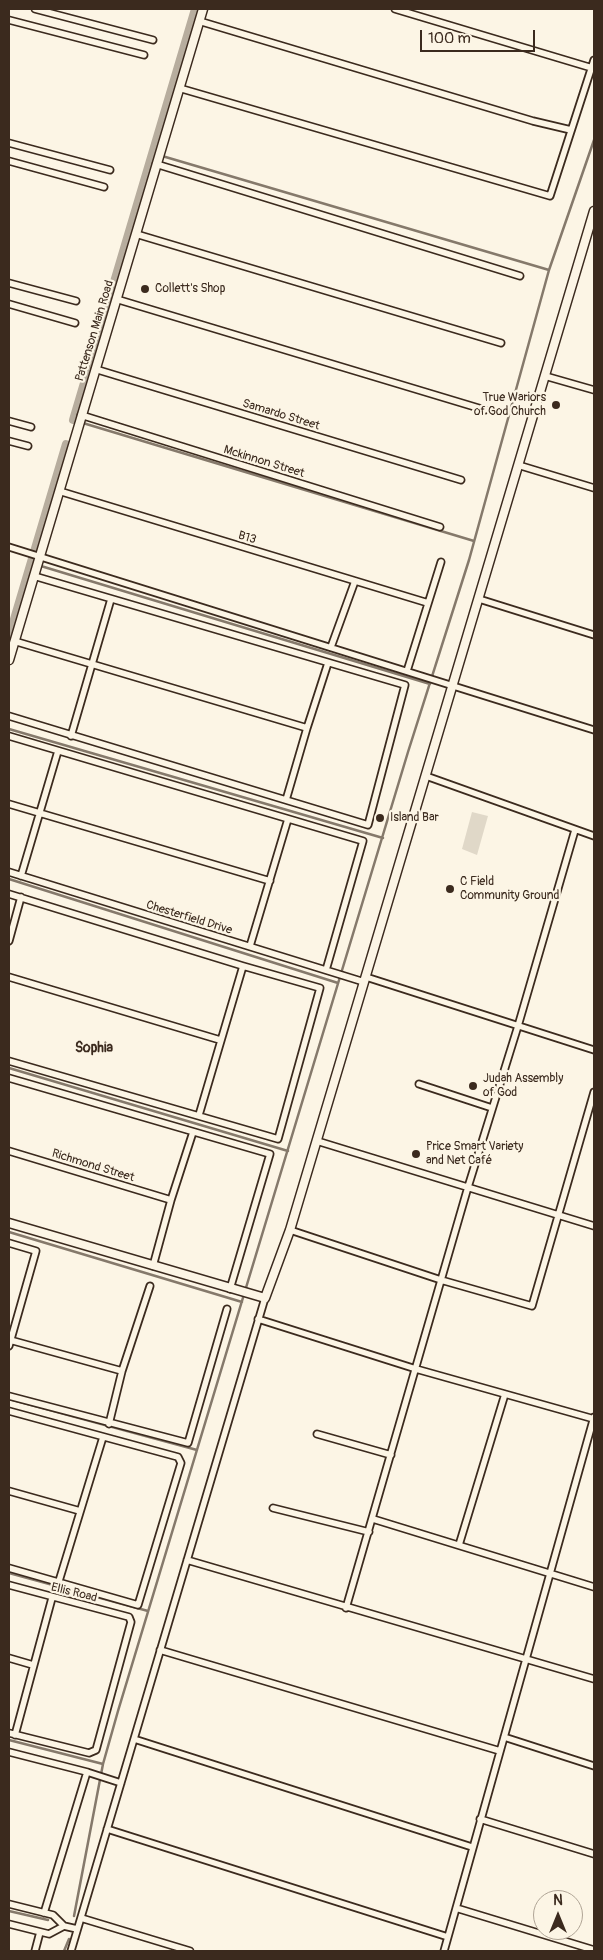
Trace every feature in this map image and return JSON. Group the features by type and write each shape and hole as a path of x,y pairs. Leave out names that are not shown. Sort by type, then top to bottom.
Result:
{"street":[{"path":"35,9 153,40"},
{"name":"Pattenson Main Road","path":"9,660 203,9"},
{"path":"395,9 592,68"},
{"path":"9,20 144,55"},
{"path":"199,21 533,121 571,130"},
{"path":"179,88 550,196 594,60"},
{"path":"9,142 110,170"},
{"path":"9,161 104,187"},
{"path":"156,164 520,276"},
{"path":"71,1951 119,1782 134,1739 264,1298 290,1230 594,210"},
{"path":"136,234 501,343"},
{"path":"9,283 76,301"},
{"path":"116,299 485,410"},
{"path":"9,304 75,322"},
{"name":"Samardo Street","path":"95,369 461,480"},
{"path":"545,376 594,390"},
{"name":"Mckinnon Street","path":"82,415 440,527"},
{"path":"9,421 30,427"},
{"path":"9,441 28,446"},
{"path":"518,465 594,488"},
{"name":"B13","path":"59,491 428,604"},
{"path":"9,547 594,730"},
{"path":"407,671 441,562"},
{"path":"9,716 368,825 405,685 112,598 35,573"},
{"path":"331,647 355,581"},
{"path":"71,736 112,598"},
{"path":"479,599 594,635"},
{"path":"14,641 307,728"},
{"path":"286,800 328,663"},
{"path":"9,736 363,841 326,970"},
{"path":"21,876 58,750"},
{"path":"426,776 594,836"},
{"path":"9,804 270,881"},
{"path":"250,946 288,819"},
{"path":"346,1608 468,1187 518,1026 575,830"},
{"name":"Chesterfield Drive","path":"9,872 594,1050"},
{"path":"9,894 320,988 278,1139 9,1061"},
{"path":"9,941 21,897"},
{"path":"199,1116 243,966"},
{"path":"9,977 220,1040"},
{"path":"9,1078 270,1154 231,1289"},
{"path":"419,1084 492,1108"},
{"path":"290,1230 441,1280 532,1306 594,1092"},
{"path":"153,1266 171,1200 193,1132"},
{"path":"317,1140 594,1226"},
{"name":"Richmond Street","path":"9,1151 171,1200"},
{"path":"9,1223 264,1298"},
{"path":"9,1244 36,1252 11,1326 10,1343 122,1371"},
{"path":"109,1424 122,1371 150,1286"},
{"path":"9,1396 109,1424 188,1443 227,1309"},
{"path":"258,1318 416,1369 594,1419 444,1951"},
{"path":"459,1545 505,1394"},
{"path":"9,1411 178,1457 180,1463 138,1605 9,1568"},
{"path":"317,1434 391,1455"},
{"path":"59,1581 103,1437"},
{"path":"9,1491 80,1511"},
{"path":"273,1508 369,1532"},
{"path":"373,1519 594,1587"},
{"path":"187,1560 594,1680"},
{"name":"Ellis Road","path":"9,1586 130,1617 131,1622 96,1750 89,1753 12,1734"},
{"path":"12,1734 34,1665 52,1598"},
{"path":"160,1650 500,1752"},
{"path":"9,1658 34,1665"},
{"path":"504,1737 594,1766"},
{"path":"134,1739 472,1847"},
{"path":"9,1752 119,1782"},
{"path":"44,1913 87,1772"},
{"path":"480,1819 594,1854"},
{"path":"107,1829 448,1937"},
{"path":"9,1904 53,1914 64,1926 77,1929"},
{"path":"456,1908 594,1950"},
{"path":"81,1918 190,1951"},
{"path":"9,1924 49,1934 64,1926"},
{"path":"35,1951 40,1932"}],"shaded area":[{"path":"472,812 488,816 477,855 462,849"}],"waterway":[{"path":"73,420 195,9"},
{"path":"74,1916 103,1764 118,1711 408,752 469,560 549,270 594,140"},
{"path":"152,153 549,270"},
{"path":"73,420 474,541"},
{"path":"9,636 66,444"},
{"path":"31,563 430,684"},
{"path":"9,729 383,838"},
{"path":"9,879 338,983"},
{"path":"9,1068 288,1151"},
{"path":"9,1232 242,1302"},
{"path":"9,1399 197,1450"},
{"path":"9,1573 148,1611"},
{"path":"9,1740 103,1764"},
{"path":"9,1911 48,1920"},
{"path":"64,1951 69,1939"}],"place":[{"name":"Collett's Shop","path":"145,289"},
{"name":"True Wariors of God Church","path":"556,405"},
{"name":"Island Bar","path":"380,818"},
{"name":"C Field Community Ground","path":"450,889"},
{"name":"Judah Assembly of God","path":"473,1086"},
{"name":"Price Smart Variety and Net Café","path":"416,1154"}],"district":[{"name":"Sophia","path":"94,1048"}]}
